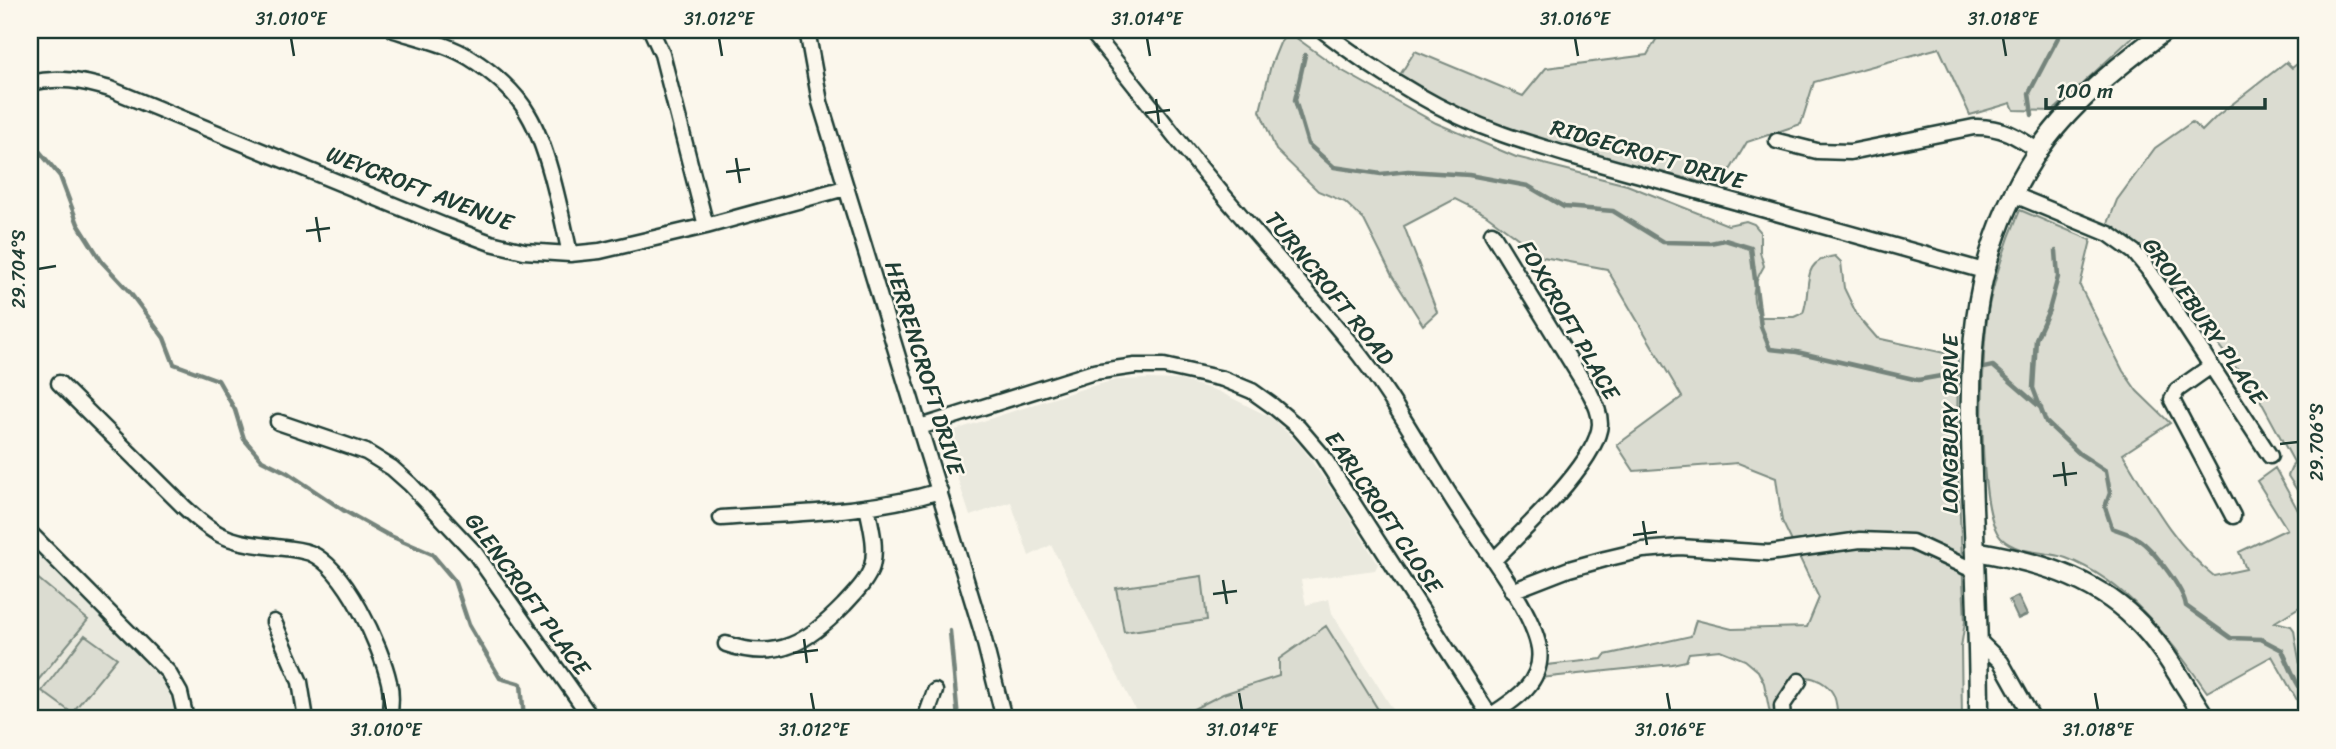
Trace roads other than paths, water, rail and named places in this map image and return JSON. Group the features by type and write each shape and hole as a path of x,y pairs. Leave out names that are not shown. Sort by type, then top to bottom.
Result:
{"street":[{"path":"394,30 468,57 510,90 528,113 540,140 570,254"},
{"path":"651,30 662,54 706,226"},
{"name":"HERRENCROFT DRIVE","path":"807,30 820,102 940,491 986,646 1004,719"},
{"name":"TURNCROFT ROAD","path":"1090,30 1199,167 1351,344 1512,591"},
{"name":"RIDGECROFT DRIVE","path":"1322,30 1399,84 1446,110 1501,134 1581,159 1984,271"},
{"name":"LONGBURY DRIVE","path":"1979,719 1970,409 1975,325 1989,251 2012,194 2038,151 2101,81 2166,30"},
{"name":"WEYCROFT AVENUE","path":"30,83 47,79 74,79 110,89 491,243 545,254 600,251 706,226 845,188"},
{"path":"1777,141 1817,151 1850,152 1988,126 2016,135 2038,151"},
{"name":"GROVEBURY PLACE","path":"2012,194 2109,234 2123,243 2148,269 2270,456"},
{"name":"FOXCROFT PLACE","path":"1492,233 1584,382 1598,410 1600,422 1598,436 1589,454 1551,500 1493,560"},
{"name":"EARLCROFT CLOSE","path":"920,427 1094,372 1135,366 1164,366 1188,370 1223,379 1252,391 1298,427 1322,455 1491,718 1517,699 1530,684 1538,668 1539,649 1534,629 1512,591"},
{"path":"2211,366 2177,390 2172,400 2233,516"},
{"path":"59,383 202,524 223,538 309,552 327,564 346,585 382,657 390,685 389,719"},
{"name":"GLENCROFT PLACE","path":"278,422 366,452 392,468 410,484 475,553 592,719"},
{"path":"721,518 867,508 894,504 940,491"},
{"path":"726,644 744,651 765,652 780,649 806,639 825,624 866,578 872,566 874,550 867,508"},
{"path":"30,533 167,672 180,693 186,719"},
{"path":"1512,591 1569,569 1643,550 1680,547 1769,553 1860,540 1912,542 1975,571"},
{"path":"1975,551 2047,566 2105,595 2136,619 2170,663 2206,719"},
{"path":"274,622 300,682 306,719"},
{"path":"1977,639 2001,662 2033,719"},
{"path":"1783,719 1782,706 1799,681"},
{"path":"925,719 935,691"}],"waterway":[{"path":"2032,115 2029,93 2062,30"},
{"path":"1305,55 1295,100 1308,144 1334,167 1381,174 1408,171 1469,175 1528,186 1564,207 1613,211 1663,242 1710,243 1725,240 1751,248 1761,327 1770,349 1797,352 1918,380 1958,373"},
{"path":"39,151 60,176 78,224 102,262 128,290 164,338 174,364 218,380 235,410 244,439 262,460 288,473 343,510 386,534 432,554 454,580 469,625 500,678 521,684 524,719"},
{"path":"2056,251 2058,277 2049,310 2036,339 2033,388 2046,422 2080,454 2106,471 2110,493 2105,507 2112,528 2135,537 2151,551 2174,580 2186,606 2231,638 2261,639 2282,650 2306,698"},
{"path":"1984,368 1993,366 2041,408"},
{"path":"950,631 958,719"}]}
